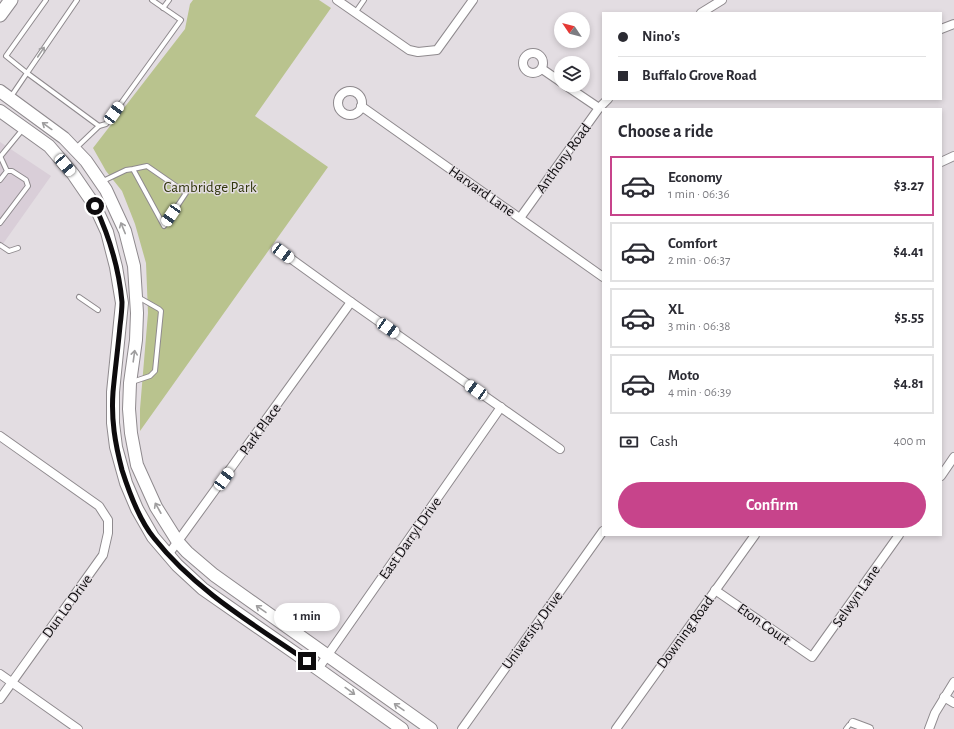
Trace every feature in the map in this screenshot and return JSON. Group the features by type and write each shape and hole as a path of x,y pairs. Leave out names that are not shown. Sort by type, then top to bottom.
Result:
{"main road":[{"path":"0,15 11,0"},
{"path":"0,91 64,138 86,161 106,190 125,231 134,266 137,312 136,340 130,383 129,409 131,433 137,465 156,507 178,542 187,552 214,575 431,729"},
{"path":"0,111 49,146 72,174 95,206 107,232 116,267 122,303 113,392 113,423 116,447 126,483 137,509 153,537 168,555 203,589 318,668 402,729"}],"street":[{"path":"337,0 409,50 418,52 437,50 472,0"},
{"path":"703,12 722,0"},
{"path":"942,29 954,24"},
{"path":"542,69 554,77"},
{"path":"575,92 599,108"},
{"name":"Anthony Road","path":"520,218 599,108 607,100"},
{"name":"Harvard Lane","path":"361,106 602,275"},
{"path":"942,162 954,156"},
{"path":"283,253 560,449"},
{"name":"Park Place","path":"168,555 351,302"},
{"name":"East Darryl Drive","path":"318,668 501,407"},
{"name":"Dun Lo Drive","path":"0,436 99,506 108,520 108,533 104,555 0,699"},
{"path":"942,475 954,457"},
{"name":"University Drive","path":"462,729 602,532"},
{"name":"Downing Road","path":"616,729 754,536"},
{"name":"Selwyn Lane","path":"812,658 898,536"},
{"name":"Eton Court","path":"715,590 812,658"},
{"path":"0,674 78,729"},
{"path":"929,729 935,713 954,682"},
{"path":"944,697 954,702"},
{"path":"853,723 868,729"}],"lane":[{"path":"46,0 6,56 99,126"},
{"path":"10,98 77,0"},
{"path":"75,149 99,126 106,124 181,20 152,0"},
{"path":"163,8 169,0"},
{"path":"355,13 364,0"},
{"path":"7,171 0,158 24,128"},
{"path":"100,182 126,170 147,166 186,193 164,226 133,169"},
{"path":"0,180 7,171"},
{"path":"0,223 28,186 26,180 12,171 7,171"},
{"path":"0,245 9,251 18,248"},
{"path":"130,383 150,376 155,371 161,311 157,307 136,296"},
{"path":"79,297 98,310"},
{"path":"846,729 853,723"}],"shaded area":[{"path":"0,142 51,176 0,248"}],"green space":[{"name":"Cambridge Park","path":"193,0 319,0 331,8 255,116 328,167 140,431 140,409 148,313 146,263 135,224 122,191 106,171 93,148 185,29 190,4"}],"route":[{"path":"95,206 107,232 116,267 122,303 113,392 113,423 116,447 126,483 137,509 153,537 177,565 203,589 307,661"}]}
